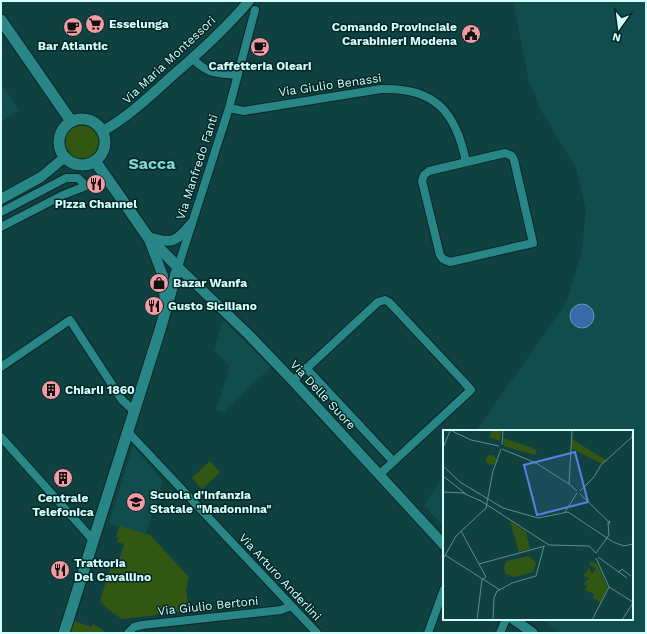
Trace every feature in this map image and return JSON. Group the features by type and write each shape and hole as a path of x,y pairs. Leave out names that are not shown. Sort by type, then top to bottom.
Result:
{"main road":[{"path":"1,20 71,121"},
{"path":"87,119 97,124 103,132 105,145 102,154 95,161 82,165 72,163 60,151 59,139 63,129 71,121 87,119"},
{"path":"64,633 160,330 165,308 178,267 148,237 95,161"}],"street":[{"name":"Via Maria Montessori","path":"103,132 128,116 192,58 249,1"},
{"name":"Via Manfredo Fanti","path":"178,267 229,108 255,10"},
{"path":"192,58 201,68 210,72 238,75"},
{"name":"Via Giulio Benassi","path":"229,108 244,110 381,89 403,89 425,96 447,112 458,131 466,162"},
{"path":"504,154 512,156 533,243 450,262 441,258 423,178 430,171 466,162 504,154"},
{"path":"1,199 42,177 65,157"},
{"path":"1,227 63,195 106,176"},
{"path":"1,212 66,178 78,178 86,186"},
{"path":"148,237 164,242 175,241 183,235 191,224"},
{"path":"148,237 162,276 165,308"},
{"name":"Via Delle Suore","path":"178,267 248,334 293,381 443,544"},
{"path":"293,381 378,302 385,300 471,390 379,475"},
{"path":"1,367 70,320 122,400 134,411"},
{"path":"306,368 393,462"},
{"name":"Via Arturo Anderlini","path":"128,432 317,633"},
{"path":"1,437 93,540"},
{"path":"428,633 443,592"},
{"name":"Via Giulio Bertoni","path":"128,633 134,627 142,625 282,610 291,606"},
{"path":"500,633 506,620"},
{"path":"514,620 533,633"}],"shaded area":[{"path":"513,1 646,1 646,633 561,633 542,620 633,620 633,430 477,430 567,302 582,251 586,209 576,168 542,112 529,81"},
{"path":"1,83 19,110 1,122"},
{"path":"223,320 271,367 223,412 216,410 229,371 226,370 230,366 214,351"},
{"name":"Scuola d'Infanzia Statale \"Madonnina\"","path":"133,446 163,481 146,534 109,523"},
{"path":"443,477 443,526 424,505"}],"green space":[{"path":"85,123 95,128 99,134 99,148 95,154 89,158 79,159 69,154 65,148 64,138 69,128 75,124"},
{"path":"210,461 220,472 202,489 192,478"},
{"path":"120,526 150,535 189,577 186,590 189,611 122,619 109,610 100,601 113,559 119,561 124,544 117,542 118,538 116,537"},
{"path":"74,621 92,627 93,624 107,633 71,632"}],"water":[{"path":"582,304 591,307 594,316 591,325 582,328 573,325 570,316 573,307"}],"place":[{"name":"Esselunga","path":"95,24"},
{"name":"Bar Atlantic","path":"73,27"},
{"name":"Comando Provinciale Carabinieri Modena","path":"471,34"},
{"name":"Caffetteria Oleari","path":"260,47"},
{"name":"Pizza Channel","path":"96,184"},
{"name":"Bazar Wanfa","path":"159,283"},
{"name":"Gusto Siciliano","path":"154,306"},
{"name":"Chiarli 1860","path":"51,390"},
{"name":"Centrale Telefonica","path":"63,478"},
{"name":"Scuola d'Infanzia Statale \"Madonnina\"","path":"136,502"},
{"name":"Trattoria Del Cavallino","path":"60,570"}],"district":[{"name":"Sacca","path":"152,163"}]}
